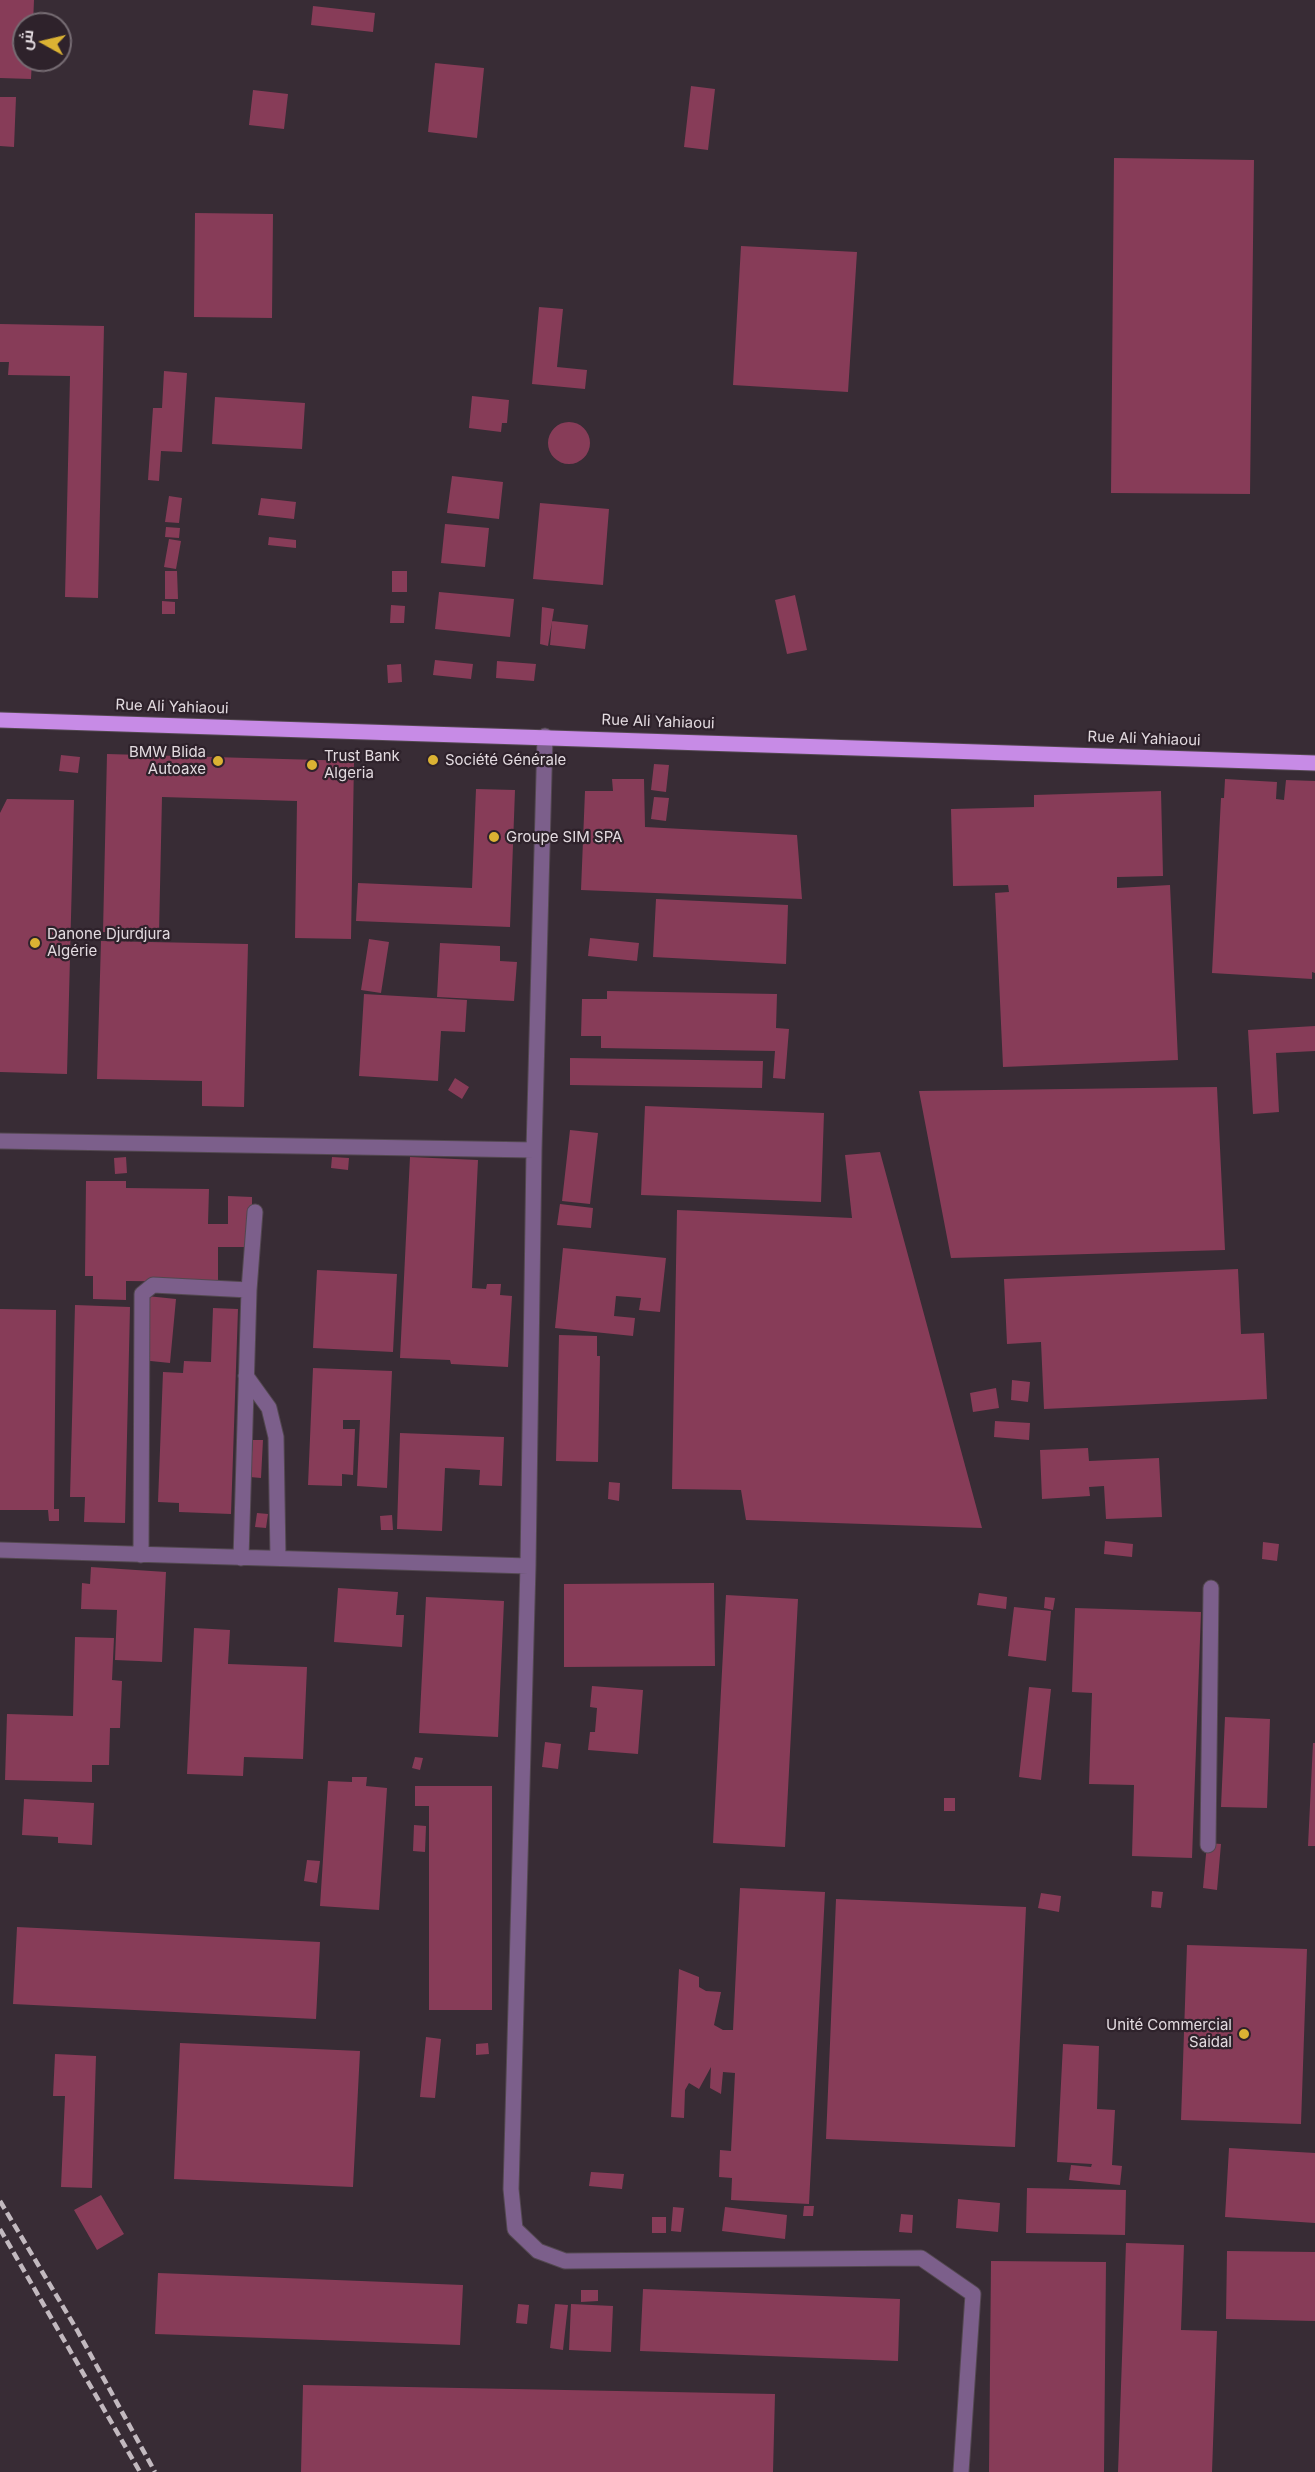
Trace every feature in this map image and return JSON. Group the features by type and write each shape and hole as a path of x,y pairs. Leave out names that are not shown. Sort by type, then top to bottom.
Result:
{"main road":[{"name":"Rue Ali Yahiaoui","path":"0,720 545,736 1315,763"}],"street":[{"path":"545,736 534,1150 528,1566 511,2189 514,2229 538,2251 565,2261 921,2258 973,2294 961,2472"},
{"path":"0,1141 534,1150"},
{"path":"241,1558 249,1290 255,1212"},
{"path":"141,1554 142,1294 153,1285 249,1290"},
{"path":"246,1376 269,1408 276,1437 278,1558"},
{"path":"0,1550 528,1566"},
{"path":"1208,1845 1211,1588"}],"building":[{"path":"0,0 34,0 34,12 12,12 12,72 31,72 31,79 0,78"},
{"path":"313,6 375,13 373,32 311,25"},
{"path":"435,63 484,68 477,138 428,132"},
{"path":"691,86 715,89 708,150 684,147"},
{"path":"253,90 288,94 284,129 249,125"},
{"path":"0,97 16,97 14,147 0,146"},
{"path":"1114,158 1254,160 1250,494 1111,493"},
{"path":"195,213 273,214 272,318 194,317"},
{"path":"741,246 857,252 848,392 733,385"},
{"path":"539,307 563,309 557,367 587,370 585,389 532,384"},
{"path":"0,324 104,326 98,598 65,597 70,376 8,375 9,362 0,362"},
{"path":"164,371 187,373 182,452 161,451 159,481 148,480 153,408 162,408"},
{"path":"472,396 509,400 507,423 502,423 501,432 469,428"},
{"path":"215,397 305,403 302,449 212,444"},
{"path":"569,422 584,428 590,443 584,458 569,464 554,458 548,443 554,428"},
{"path":"452,476 503,482 499,519 447,513"},
{"path":"169,496 182,498 179,523 165,522"},
{"path":"261,498 296,502 294,519 258,515"},
{"path":"540,503 609,509 603,585 533,579"},
{"path":"445,524 489,528 485,567 441,563"},
{"path":"166,527 180,528 179,538 165,537"},
{"path":"269,537 296,540 296,548 268,545"},
{"path":"169,539 181,541 176,569 164,567"},
{"path":"165,571 177,571 178,599 165,599"},
{"path":"392,571 407,571 407,592 392,592"},
{"path":"439,592 514,599 510,637 435,629"},
{"path":"795,595 807,650 787,654 775,600"},
{"path":"162,601 175,602 175,614 162,614"},
{"path":"391,605 405,606 404,623 390,623"},
{"path":"542,607 554,609 548,646 540,644"},
{"path":"552,621 588,625 585,649 550,645"},
{"path":"435,660 473,664 471,679 433,675"},
{"path":"497,661 536,664 534,681 496,678"},
{"path":"401,664 402,682 388,683 387,665"},
{"path":"107,754 354,761 351,939 295,938 297,801 162,797 159,933 103,932"},
{"path":"61,755 80,757 78,773 59,771"},
{"path":"654,764 669,765 666,792 651,790"},
{"path":"612,779 644,779 645,827 797,835 802,899 581,890 585,791 613,791"},
{"path":"1225,779 1277,782 1276,799 1284,800 1286,780 1315,781 1315,973 1312,972 1312,979 1212,973 1221,798 1224,798"},
{"name":"Groupe SIM SPA","path":"476,789 515,790 510,927 356,921 358,883 472,888"},
{"path":"1161,791 1163,876 1117,877 1117,888 1170,885 1178,1060 1003,1067 995,893 1009,892 1008,885 953,886 951,809 1034,807 1034,795"},
{"path":"654,797 669,798 666,821 651,819"},
{"name":"Danone Djurdjura Algérie","path":"7,799 74,800 67,1074 0,1072 0,813"},
{"path":"656,899 788,905 786,964 653,957"},
{"path":"590,938 639,943 637,961 588,956"},
{"path":"369,939 389,942 381,993 361,990"},
{"path":"101,941 248,944 244,1107 202,1106 202,1081 97,1079"},
{"path":"440,943 500,946 500,961 517,962 514,1001 437,997"},
{"path":"607,991 777,994 776,1028 789,1029 785,1079 773,1078 775,1051 601,1048 601,1036 581,1036 582,999 607,999"},
{"path":"364,994 467,1000 465,1032 441,1031 438,1081 359,1076"},
{"path":"1315,1026 1315,1051 1276,1053 1279,1112 1253,1114 1248,1030"},
{"path":"570,1058 763,1061 762,1088 570,1085"},
{"path":"455,1078 469,1087 462,1099 448,1090"},
{"path":"1217,1087 1225,1250 951,1258 919,1091"},
{"path":"645,1106 824,1113 821,1202 641,1195"},
{"path":"570,1130 598,1133 590,1204 562,1201"},
{"path":"880,1152 982,1528 746,1520 741,1490 672,1489 677,1210 852,1218 845,1155"},
{"path":"126,1157 127,1173 115,1174 114,1158"},
{"path":"332,1157 349,1158 348,1170 331,1168"},
{"path":"410,1157 478,1160 472,1288 486,1289 487,1284 501,1284 500,1295 512,1296 508,1367 451,1364 450,1360 400,1358"},
{"path":"86,1181 126,1181 126,1188 209,1189 208,1224 228,1224 228,1196 252,1197 252,1247 218,1247 218,1282 126,1281 126,1300 93,1299 93,1276 85,1276"},
{"path":"560,1204 593,1208 591,1228 557,1225"},
{"path":"563,1248 666,1258 660,1312 639,1310 641,1298 616,1296 614,1316 635,1318 633,1336 555,1328"},
{"path":"1238,1269 1241,1334 1264,1333 1267,1399 1044,1409 1041,1342 1007,1344 1004,1279"},
{"path":"317,1270 397,1274 393,1352 313,1348"},
{"path":"147,1296 176,1299 170,1363 141,1360"},
{"path":"75,1305 130,1307 125,1523 84,1522 85,1497 70,1497"},
{"path":"213,1308 238,1309 231,1514 179,1512 179,1503 158,1502 163,1372 183,1373 184,1361 211,1362"},
{"path":"0,1309 56,1310 54,1509 59,1509 59,1521 49,1521 48,1510 0,1510"},
{"path":"559,1335 597,1336 597,1356 600,1356 598,1462 556,1461"},
{"path":"313,1368 392,1371 387,1488 357,1486 360,1420 343,1420 343,1429 355,1429 353,1475 342,1474 342,1486 308,1485"},
{"path":"1012,1380 1030,1382 1028,1402 1011,1400"},
{"path":"996,1388 999,1408 973,1412 970,1393"},
{"path":"995,1421 1030,1423 1029,1440 994,1437"},
{"path":"400,1433 504,1437 502,1486 479,1485 480,1470 445,1468 442,1531 397,1529"},
{"path":"253,1440 263,1440 261,1478 250,1477"},
{"path":"1088,1448 1089,1461 1159,1458 1162,1517 1106,1519 1104,1486 1089,1487 1090,1496 1042,1499 1040,1450"},
{"path":"609,1482 620,1483 619,1501 608,1499"},
{"path":"257,1513 268,1514 266,1528 255,1527"},
{"path":"392,1515 393,1530 381,1530 380,1516"},
{"path":"1105,1541 1133,1544 1132,1557 1104,1554"},
{"path":"1263,1542 1279,1544 1277,1561 1262,1559"},
{"path":"91,1567 166,1572 162,1662 115,1660 117,1610 81,1609 82,1583 90,1584"},
{"path":"714,1583 715,1666 564,1667 564,1584"},
{"path":"338,1588 398,1592 396,1615 404,1615 402,1647 334,1642"},
{"path":"979,1593 1007,1597 1006,1609 977,1605"},
{"path":"726,1595 798,1599 785,1847 713,1843"},
{"path":"426,1597 504,1601 498,1737 419,1733"},
{"path":"1045,1597 1055,1598 1053,1610 1044,1608"},
{"path":"1014,1607 1051,1611 1046,1661 1008,1656"},
{"path":"1075,1608 1201,1612 1192,1858 1132,1856 1134,1785 1089,1784 1092,1693 1072,1692"},
{"path":"194,1628 230,1630 228,1664 307,1667 303,1759 244,1757 243,1776 187,1774"},
{"path":"75,1637 114,1638 112,1680 122,1681 120,1728 110,1728 109,1765 92,1765 92,1782 5,1780 7,1714 73,1716"},
{"path":"592,1686 643,1690 638,1754 588,1750 590,1732 595,1732 597,1708 590,1707"},
{"path":"1029,1687 1051,1689 1041,1780 1019,1777"},
{"path":"1225,1717 1270,1719 1267,1808 1221,1807"},
{"path":"545,1742 561,1744 558,1769 542,1767"},
{"path":"1313,1743 1315,1743 1315,1846 1308,1846"},
{"path":"415,1757 423,1758 420,1770 412,1768"},
{"path":"352,1777 367,1777 366,1786 387,1788 379,1910 320,1906 328,1781 352,1782"},
{"path":"415,1786 492,1786 492,2010 429,2010 429,1806 415,1806"},
{"path":"944,1798 955,1798 955,1811 944,1811"},
{"path":"24,1799 94,1803 92,1845 58,1843 58,1837 22,1835"},
{"path":"414,1825 426,1826 425,1852 413,1851"},
{"path":"1207,1843 1221,1844 1217,1890 1203,1888"},
{"path":"307,1860 320,1861 317,1883 304,1881"},
{"path":"740,1888 825,1892 809,2204 731,2200 732,2178 719,2177 720,2150 731,2151 735,2073 723,2072 721,2094 710,2088 711,2067 699,2089 689,2083 685,2090 684,2118 671,2117 679,1969 699,1977 699,1987 706,1991 721,1992 714,2025 723,2030 733,2030"},
{"path":"1152,1891 1163,1892 1161,1908 1151,1907"},
{"path":"1041,1893 1061,1896 1059,1912 1038,1908"},
{"path":"836,1899 1026,1907 1015,2147 826,2139"},
{"path":"17,1927 320,1942 316,2019 13,2004"},
{"name":"Unité Commercial Saidal","path":"1187,1945 1307,1949 1301,2124 1181,2120"},
{"path":"426,2037 441,2039 435,2098 420,2097"},
{"path":"180,2043 360,2051 353,2187 174,2179"},
{"path":"488,2043 489,2054 476,2055 476,2044"},
{"path":"1063,2044 1099,2046 1097,2109 1115,2110 1112,2165 1122,2166 1120,2185 1069,2180 1071,2165 1091,2167 1092,2164 1057,2162"},
{"path":"55,2054 96,2056 92,2188 61,2187 65,2096 53,2096"},
{"path":"1229,2148 1315,2153 1315,2223 1225,2217"},
{"path":"591,2172 624,2174 622,2189 589,2186"},
{"path":"1027,2188 1126,2190 1125,2235 1026,2233"},
{"path":"101,2195 124,2234 97,2250 74,2210"},
{"path":"958,2199 1000,2203 998,2232 956,2228"},
{"path":"804,2206 814,2206 813,2216 803,2216"},
{"path":"673,2207 684,2208 681,2232 671,2231"},
{"path":"725,2207 787,2215 785,2239 722,2231"},
{"path":"901,2214 913,2215 912,2233 899,2232"},
{"path":"652,2217 666,2217 666,2233 652,2233"},
{"path":"1126,2243 1184,2245 1181,2330 1217,2331 1212,2472 1118,2472"},
{"path":"1227,2251 1315,2252 1315,2321 1226,2319"},
{"path":"991,2261 1106,2262 1104,2472 989,2472"},
{"path":"158,2273 463,2285 460,2345 155,2334"},
{"path":"643,2289 900,2299 898,2361 640,2351"},
{"path":"581,2290 598,2290 598,2301 581,2302"},
{"path":"518,2304 529,2305 527,2324 516,2323"},
{"path":"555,2304 568,2305 563,2350 550,2348"},
{"path":"571,2304 613,2306 611,2352 569,2350"},
{"path":"303,2385 775,2394 773,2472 301,2472"}],"railway":[{"path":"0,2201 77,2330 155,2472"},
{"path":"0,2229 140,2472"}],"place":[{"name":"Société Générale","path":"433,760"},
{"name":"BMW Blida Autoaxe","path":"218,761"},
{"name":"Trust Bank Algeria","path":"312,765"},
{"name":"Groupe SIM SPA","path":"494,837"},
{"name":"Danone Djurdjura Algérie","path":"35,943"},
{"name":"Unité Commercial Saidal","path":"1244,2034"}]}
